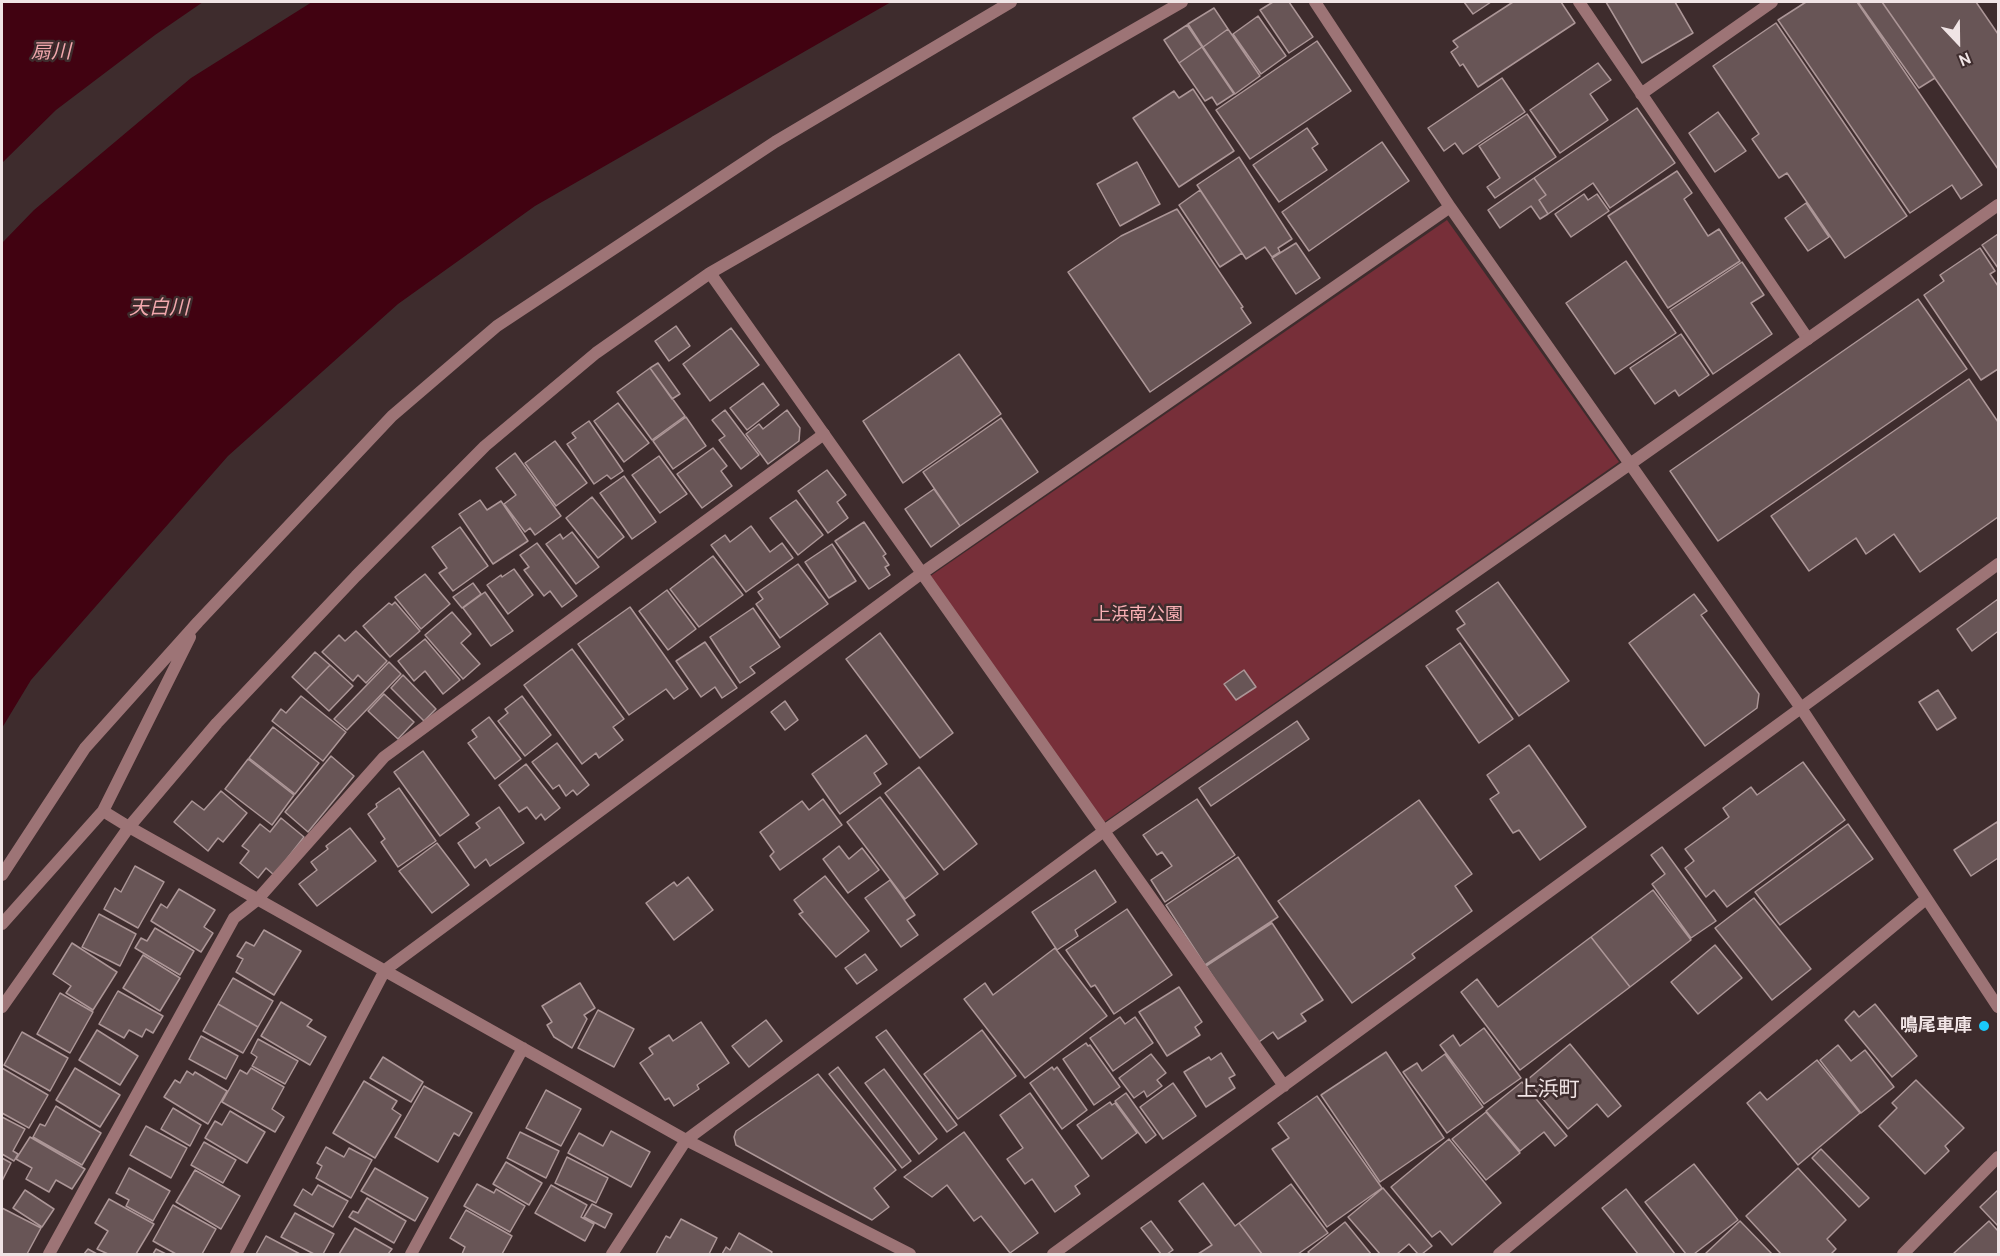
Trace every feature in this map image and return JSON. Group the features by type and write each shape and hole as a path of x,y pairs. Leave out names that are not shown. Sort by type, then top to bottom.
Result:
{"street":[{"path":"2,875 85,748 198,622 392,416 497,326 775,142 1011,2"},
{"path":"2,1007 129,827 225,714 356,576 485,446 596,353 710,273 1182,2"},
{"path":"1315,2 1450,207 1801,708 1998,1007"},
{"path":"1579,2 1808,339"},
{"path":"1641,94 1772,2"},
{"path":"612,1254 686,1140 1104,831 1998,205"},
{"path":"236,1254 385,970 922,573 1450,207"},
{"path":"710,273 1284,1086"},
{"path":"49,1254 234,918 257,900 384,757 824,434"},
{"path":"1053,1254 1998,564"},
{"path":"2,924 103,811 198,622"},
{"path":"103,811 257,900 686,1140 910,1254"},
{"path":"1499,1254 1926,899"},
{"path":"411,1254 523,1048"},
{"path":"1902,1254 1998,1157"}],"green space":[{"name":"上浜南公園","path":"1447,220 1619,462 1100,825 929,577"}],"water":[{"name":"扇川","path":"2,2 203,2 155,35 56,110 2,163"},
{"name":"天白川","path":"312,2 891,2 535,206 398,304 228,456 31,680 2,728 2,243 34,210 191,78"}],"building":[{"path":"1273,2 1289,2 1313,37 1289,53 1260,10"},
{"path":"1464,2 1491,2 1473,14"},
{"path":"1513,2 1561,2 1575,23 1478,87 1463,64 1460,66 1451,52 1458,47 1453,41"},
{"path":"1606,2 1675,2 1693,33 1642,63"},
{"path":"1806,2 1857,2 1982,185 1961,199 1952,185 1910,213 1778,20"},
{"path":"1858,2 1882,2 1935,78 1919,88"},
{"path":"1882,2 1976,2 1998,34 1998,169"},
{"path":"1214,8 1228,29 1203,47 1188,24"},
{"path":"1258,16 1286,56 1261,74 1233,34"},
{"path":"1776,23 1907,216 1845,258 1787,173 1779,178 1752,139 1759,134 1713,66"},
{"path":"1187,25 1202,47 1179,63 1164,40"},
{"path":"1228,29 1260,76 1235,94 1203,47"},
{"path":"1317,41 1351,91 1250,159 1216,110"},
{"path":"1202,47 1234,94 1217,105 1212,97 1205,101 1179,63"},
{"path":"1598,63 1611,80 1590,94 1608,120 1560,153 1530,110"},
{"path":"1502,78 1525,112 1463,154 1455,143 1444,151 1428,128"},
{"path":"1193,89 1234,151 1179,187 1133,118 1174,91 1179,98"},
{"path":"1637,108 1675,163 1610,208 1593,183 1548,214 1539,200 1546,195 1534,178"},
{"path":"1718,112 1746,151 1715,172 1689,133"},
{"path":"1527,114 1556,157 1495,198 1487,187 1500,178 1479,146"},
{"path":"1307,128 1318,144 1312,148 1327,170 1279,202 1253,165"},
{"path":"1382,142 1409,181 1309,251 1282,212"},
{"path":"1239,157 1292,239 1278,248 1280,252 1272,257 1265,247 1246,259 1197,185"},
{"path":"1137,162 1160,204 1120,226 1097,184"},
{"path":"1677,171 1692,193 1684,199 1708,236 1719,229 1740,261 1668,308 1608,216"},
{"path":"1534,178 1546,195 1539,200 1548,214 1540,219 1531,206 1500,228 1488,210"},
{"path":"1200,190 1242,253 1220,267 1179,205"},
{"path":"1584,194 1588,200 1597,194 1609,211 1571,237 1555,214"},
{"path":"1806,203 1829,237 1808,251 1785,218"},
{"path":"1177,209 1243,307 1241,308 1251,323 1150,392 1068,272 1121,236"},
{"path":"1998,234 1998,268 1982,245"},
{"path":"1296,243 1320,278 1296,294 1272,258"},
{"path":"1980,248 1995,271 1990,274 1998,286 1998,369 1981,380 1924,295 1944,281 1940,275"},
{"path":"1626,261 1676,333 1615,374 1566,303"},
{"path":"1742,262 1764,295 1751,303 1772,334 1713,374 1670,310"},
{"path":"1918,299 1967,369 1718,541 1670,471"},
{"path":"676,326 690,346 669,361 655,341"},
{"path":"731,328 759,365 710,401 683,364"},
{"path":"1681,334 1709,375 1679,396 1675,390 1655,404 1630,368"},
{"path":"959,354 1001,414 903,483 863,421"},
{"path":"658,363 680,394 672,399 650,368"},
{"path":"650,368 685,416 652,440 617,392"},
{"path":"1969,379 1998,422 1998,517 1920,572 1894,534 1866,554 1856,538 1809,571 1771,516"},
{"path":"763,383 779,405 747,430 730,408"},
{"path":"618,403 649,443 624,462 594,421"},
{"path":"725,410 759,455 741,469 719,440 725,436 712,420"},
{"path":"787,410 800,428 799,441 768,464 746,434 759,424 763,429"},
{"path":"686,417 706,446 673,469 653,441"},
{"path":"1001,418 1038,472 960,526 923,472"},
{"path":"589,421 623,471 611,479 607,475 594,484 567,444 576,438 572,433"},
{"path":"555,441 587,483 556,506 525,463"},
{"path":"713,448 727,466 721,471 732,486 702,508 677,474"},
{"path":"515,453 561,516 535,535 530,528 525,532 504,504 516,495 496,468"},
{"path":"659,456 687,494 660,513 632,475"},
{"path":"827,470 846,495 837,502 848,518 828,533 798,491"},
{"path":"624,476 656,522 632,539 600,493"},
{"path":"934,489 960,526 931,547 905,509"},
{"path":"592,497 624,537 598,558 566,518"},
{"path":"480,500 487,510 501,501 528,541 493,564 459,514"},
{"path":"796,500 823,535 798,555 770,518"},
{"path":"864,522 886,554 883,556 889,565 885,567 890,575 869,589 835,541"},
{"path":"751,526 770,552 782,543 793,558 746,592 711,545 725,535 730,542"},
{"path":"460,527 488,566 453,591 439,573 447,568 432,547"},
{"path":"572,532 599,567 576,584 546,544 560,534 563,539"},
{"path":"537,543 577,596 562,607 550,591 544,596 524,570 529,567 520,555"},
{"path":"832,544 856,581 829,598 805,562"},
{"path":"713,556 743,595 699,627 670,589"},
{"path":"798,564 828,604 780,638 756,604 763,599 758,592"},
{"path":"514,569 533,595 508,614 487,585"},
{"path":"425,574 450,604 421,629 395,597"},
{"path":"1498,582 1569,681 1519,716 1457,629 1465,624 1456,611"},
{"path":"473,583 481,594 462,608 453,597"},
{"path":"667,590 696,629 668,650 639,611"},
{"path":"485,592 513,631 491,646 463,608"},
{"path":"1694,594 1707,611 1701,615 1759,694 1757,708 1705,746 1629,643"},
{"path":"1998,599 1998,633 1972,651 1957,629"},
{"path":"395,602 420,631 390,657 363,626 389,603 392,605"},
{"path":"630,607 688,689 674,699 666,689 629,715 578,644"},
{"path":"753,608 780,647 750,667 755,673 740,683 710,637"},
{"path":"452,612 471,634 461,643 480,664 463,679 425,635"},
{"path":"356,631 387,661 366,683 358,675 353,681 322,652 339,635 345,641"},
{"path":"880,633 953,733 920,758 846,659"},
{"path":"425,639 460,680 443,694 425,671 414,681 398,661"},
{"path":"705,642 737,688 722,698 715,687 701,697 676,661"},
{"path":"1460,643 1513,719 1479,743 1426,666"},
{"path":"572,649 624,719 613,727 623,740 599,758 596,753 582,764 524,685"},
{"path":"315,652 330,665 306,690 292,677"},
{"path":"389,662 401,674 347,730 334,719"},
{"path":"330,665 353,686 329,711 306,690"},
{"path":"1244,670 1256,687 1236,700 1224,684"},
{"path":"403,675 436,709 424,721 391,688"},
{"path":"1938,690 1956,718 1937,730 1919,702"},
{"path":"384,694 414,722 398,739 368,711"},
{"path":"301,696 346,732 323,761 272,721 281,709 286,713"},
{"path":"522,696 551,735 525,756 498,721 508,713 505,709"},
{"path":"785,701 798,720 785,730 771,712"},
{"path":"489,717 521,759 495,779 468,743 477,737 472,730"},
{"path":"1297,721 1309,739 1211,806 1199,788"},
{"path":"273,727 319,763 295,794 249,758"},
{"path":"866,735 887,764 874,773 881,784 840,814 812,774"},
{"path":"557,743 589,785 577,795 573,790 566,796 559,785 553,789 532,762"},
{"path":"1529,745 1586,827 1540,860 1519,830 1513,833 1490,799 1499,793 1487,775"},
{"path":"423,751 469,815 440,836 394,772"},
{"path":"331,756 354,776 308,832 285,812"},
{"path":"248,759 294,795 272,825 225,789"},
{"path":"1803,762 1845,820 1727,907 1714,890 1706,897 1685,868 1694,861 1685,849 1729,817 1723,808 1751,787 1757,795"},
{"path":"526,764 560,808 545,820 541,814 536,819 527,807 519,812 499,785"},
{"path":"919,767 977,844 944,870 885,793"},
{"path":"399,788 436,841 398,867 381,842 385,839 368,814 377,807 376,804"},
{"path":"221,791 247,813 223,842 218,838 208,851 174,822 192,801 204,810"},
{"path":"880,797 938,874 905,899 847,822"},
{"path":"823,799 842,825 780,870 770,856 774,852 760,832 802,801 809,810"},
{"path":"1197,799 1235,855 1165,902 1151,880 1172,866 1162,852 1157,855 1143,835"},
{"path":"1419,800 1472,874 1455,886 1472,911 1412,954 1415,958 1352,1003 1278,901"},
{"path":"499,807 524,843 490,866 486,859 475,868 458,843 480,828 476,823"},
{"path":"281,818 304,837 274,875 266,868 258,878 240,863 249,851 242,846 260,824 270,832"},
{"path":"1997,822 1998,858 1971,876 1954,850"},
{"path":"1848,824 1873,859 1780,925 1755,892"},
{"path":"350,828 376,861 317,906 299,884 317,870 311,862 328,849 326,846"},
{"path":"437,843 469,885 432,913 399,871"},
{"path":"839,846 849,859 862,848 879,870 848,893 823,859"},
{"path":"1662,847 1716,921 1691,938 1652,884 1665,874 1651,855"},
{"path":"1238,857 1278,917 1205,965 1166,905"},
{"path":"135,866 164,882 138,928 104,909 115,888 121,892"},
{"path":"1095,870 1116,902 1075,930 1078,936 1057,950 1032,912"},
{"path":"825,876 869,931 836,957 799,914 803,912 794,900"},
{"path":"688,877 713,910 674,940 646,903 674,882 677,886"},
{"path":"890,880 915,915 907,920 918,935 901,947 865,898"},
{"path":"179,889 215,910 204,927 213,933 201,952 151,921 161,904 167,908"},
{"path":"1653,890 1691,940 1630,987 1591,937"},
{"path":"1754,898 1811,969 1772,1000 1715,928"},
{"path":"1127,909 1172,975 1114,1014 1095,985 1091,987 1066,950"},
{"path":"99,914 136,934 120,966 82,947"},
{"path":"1272,923 1323,1000 1301,1014 1306,1021 1278,1039 1273,1032 1256,1044 1206,966"},
{"path":"155,928 194,951 180,975 135,948 141,938 147,941"},
{"path":"264,930 301,951 274,995 236,972 243,959 237,956 246,942 254,946"},
{"path":"1591,937 1630,987 1520,1070 1461,992 1477,979 1498,1007"},
{"path":"72,943 117,972 93,1010 66,993 71,986 53,974"},
{"path":"1715,945 1742,978 1698,1014 1671,982"},
{"path":"1055,948 1107,1016 1025,1078 964,999 985,983 993,995"},
{"path":"865,954 877,970 857,984 845,968"},
{"path":"143,955 180,978 160,1011 123,988"},
{"path":"233,978 273,1001 258,1027 218,1004"},
{"path":"580,983 595,1008 584,1015 587,1019 572,1048 554,1037 547,1025 552,1022 542,1006"},
{"path":"1179,987 1202,1022 1195,1027 1200,1035 1167,1056 1139,1012"},
{"path":"118,991 163,1016 153,1033 146,1029 142,1037 129,1030 124,1038 99,1024"},
{"path":"60,993 93,1012 70,1053 37,1034"},
{"path":"281,1002 312,1020 307,1026 326,1037 310,1065 261,1036"},
{"path":"218,1004 258,1027 243,1053 203,1031"},
{"path":"1875,1004 1917,1056 1892,1077 1845,1020 1854,1011 1859,1017"},
{"path":"598,1010 634,1029 614,1067 578,1048"},
{"path":"1120,1017 1125,1024 1135,1017 1153,1043 1113,1071 1090,1038"},
{"path":"766,1020 782,1041 749,1067 732,1046"},
{"path":"701,1022 729,1063 697,1085 699,1089 674,1106 669,1098 665,1100 640,1063 653,1054 649,1048 669,1035 673,1041"},
{"path":"1484,1028 1521,1078 1484,1104 1440,1045 1453,1035 1460,1046"},
{"path":"97,1030 138,1056 120,1085 79,1060"},
{"path":"886,1030 957,1125 947,1132 876,1037"},
{"path":"982,1030 1016,1076 958,1119 924,1074"},
{"path":"22,1032 68,1058 50,1091 4,1065"},
{"path":"201,1036 238,1056 226,1079 189,1059"},
{"path":"258,1039 298,1061 285,1084 252,1066 257,1057 251,1053"},
{"path":"1086,1043 1090,1045 1120,1087 1094,1105 1063,1059"},
{"path":"1570,1044 1621,1106 1608,1117 1597,1104 1568,1129 1527,1080"},
{"path":"1838,1045 1851,1061 1865,1050 1894,1087 1861,1113 1820,1060"},
{"path":"1386,1052 1444,1138 1380,1182 1321,1095"},
{"path":"1221,1053 1235,1075 1229,1078 1235,1088 1206,1107 1184,1072 1209,1057 1211,1060"},
{"path":"1151,1054 1166,1073 1157,1080 1162,1086 1147,1097 1144,1091 1134,1098 1119,1078"},
{"path":"1445,1054 1483,1107 1447,1133 1403,1072 1417,1063 1422,1071"},
{"path":"383,1057 423,1082 411,1102 370,1078"},
{"path":"1817,1060 1860,1113 1798,1165 1747,1103 1760,1092 1767,1100"},
{"path":"838,1067 911,1161 902,1168 829,1074"},
{"path":"1052,1067 1054,1070 1057,1067 1087,1110 1062,1129 1030,1083"},
{"path":"2,1068 48,1095 29,1128 2,1113"},
{"path":"75,1068 120,1095 100,1127 56,1100"},
{"path":"251,1068 284,1087 272,1109 284,1117 275,1132 222,1102 240,1070 247,1074"},
{"path":"884,1069 937,1139 919,1154 865,1083"},
{"path":"187,1071 193,1075 195,1072 227,1091 208,1124 164,1097 175,1080 180,1083"},
{"path":"818,1074 896,1170 874,1188 889,1207 872,1220 736,1145 734,1137 736,1131"},
{"path":"1916,1080 1964,1128 1945,1146 1949,1151 1925,1174 1879,1126 1897,1108 1892,1103"},
{"path":"364,1081 397,1101 392,1109 401,1115 375,1158 333,1133"},
{"path":"1522,1082 1567,1136 1555,1146 1544,1132 1520,1151 1486,1111"},
{"path":"1173,1083 1196,1116 1163,1139 1140,1107"},
{"path":"424,1086 472,1113 459,1136 454,1133 438,1162 395,1137"},
{"path":"546,1090 581,1109 561,1146 526,1128"},
{"path":"1030,1093 1089,1176 1075,1186 1080,1194 1055,1212 1032,1179 1025,1184 1007,1159 1023,1148 1000,1115"},
{"path":"1126,1093 1156,1135 1146,1143 1115,1101"},
{"path":"1317,1096 1382,1188 1327,1227 1272,1149 1289,1138 1278,1123"},
{"path":"1110,1102 1112,1105 1115,1103 1137,1133 1102,1159 1077,1125"},
{"path":"56,1106 101,1133 82,1165 33,1137 40,1124 45,1126"},
{"path":"173,1108 201,1125 190,1146 161,1129"},
{"path":"230,1111 265,1132 247,1163 205,1138 215,1121 222,1125"},
{"path":"1486,1112 1520,1153 1486,1180 1452,1139"},
{"path":"2,1117 25,1129 13,1151 18,1154 14,1161 2,1154"},
{"path":"146,1126 187,1148 171,1178 130,1155"},
{"path":"611,1131 650,1152 631,1187 568,1153 579,1133 603,1146"},
{"path":"520,1132 559,1151 546,1178 507,1158"},
{"path":"964,1132 1038,1233 1010,1253 981,1216 974,1221 947,1185 932,1197 904,1177"},
{"path":"30,1137 85,1169 72,1189 56,1180 49,1192 26,1179 32,1168 16,1159"},
{"path":"1449,1139 1501,1203 1452,1245 1440,1231 1432,1237 1391,1187"},
{"path":"204,1142 236,1160 223,1183 191,1165"},
{"path":"326,1147 344,1157 349,1148 372,1160 351,1198 316,1178 322,1166 317,1163"},
{"path":"1821,1149 1869,1198 1859,1207 1812,1158"},
{"path":"567,1157 608,1178 596,1203 555,1183"},
{"path":"2,1158 11,1163 2,1181"},
{"path":"506,1162 542,1183 529,1205 493,1184"},
{"path":"1694,1164 1738,1220 1694,1254 1686,1254 1645,1202"},
{"path":"129,1168 170,1191 153,1221 126,1206 129,1200 116,1193"},
{"path":"375,1168 428,1198 415,1221 361,1191"},
{"path":"1798,1168 1846,1220 1827,1239 1836,1249 1831,1254 1781,1254 1746,1216"},
{"path":"195,1170 240,1196 221,1229 176,1202"},
{"path":"1203,1183 1235,1226 1239,1223 1262,1254 1198,1254 1212,1245 1179,1201"},
{"path":"477,1184 494,1193 496,1189 525,1206 510,1232 464,1206"},
{"path":"1291,1184 1328,1233 1298,1254 1262,1254 1239,1223"},
{"path":"318,1185 348,1201 333,1227 294,1205 303,1189 312,1195"},
{"path":"551,1185 587,1205 581,1217 594,1224 585,1241 535,1213"},
{"path":"1383,1188 1432,1246 1422,1254 1418,1254 1409,1244 1397,1254 1380,1254 1348,1217"},
{"path":"1626,1189 1675,1254 1638,1254 1602,1208"},
{"path":"25,1190 54,1209 42,1227 13,1208"},
{"path":"1998,1190 1998,1226 1980,1207"},
{"path":"367,1198 406,1221 394,1243 349,1217 353,1211 358,1213"},
{"path":"109,1199 154,1224 136,1254 108,1254 97,1249 108,1231 95,1223"},
{"path":"592,1204 612,1214 605,1228 584,1217"},
{"path":"173,1205 216,1229 202,1254 176,1254 153,1241"},
{"path":"2,1208 41,1228 27,1254 2,1254"},
{"path":"466,1210 512,1236 502,1254 462,1254 465,1247 450,1238"},
{"path":"295,1213 334,1234 323,1254 314,1254 281,1237"},
{"path":"681,1219 717,1238 709,1254 656,1254 666,1236 670,1238"},
{"path":"1151,1221 1173,1250 1167,1254 1161,1254 1141,1228"},
{"path":"1740,1221 1772,1254 1705,1254"},
{"path":"1989,1221 1998,1231 1998,1254 1953,1254"},
{"path":"1345,1222 1371,1254 1310,1254 1308,1252"},
{"path":"355,1228 392,1249 388,1254 339,1254"},
{"path":"739,1233 772,1252 771,1254 722,1254 726,1247 730,1250"},
{"path":"266,1236 300,1254 256,1254"},
{"path":"88,1249 97,1254 84,1254"},
{"path":"156,1249 166,1254 153,1254"}],"place":[{"name":"鳴尾車庫","path":"1984,1026"}],"district":[{"name":"上浜町","path":"1548,1090"}]}
